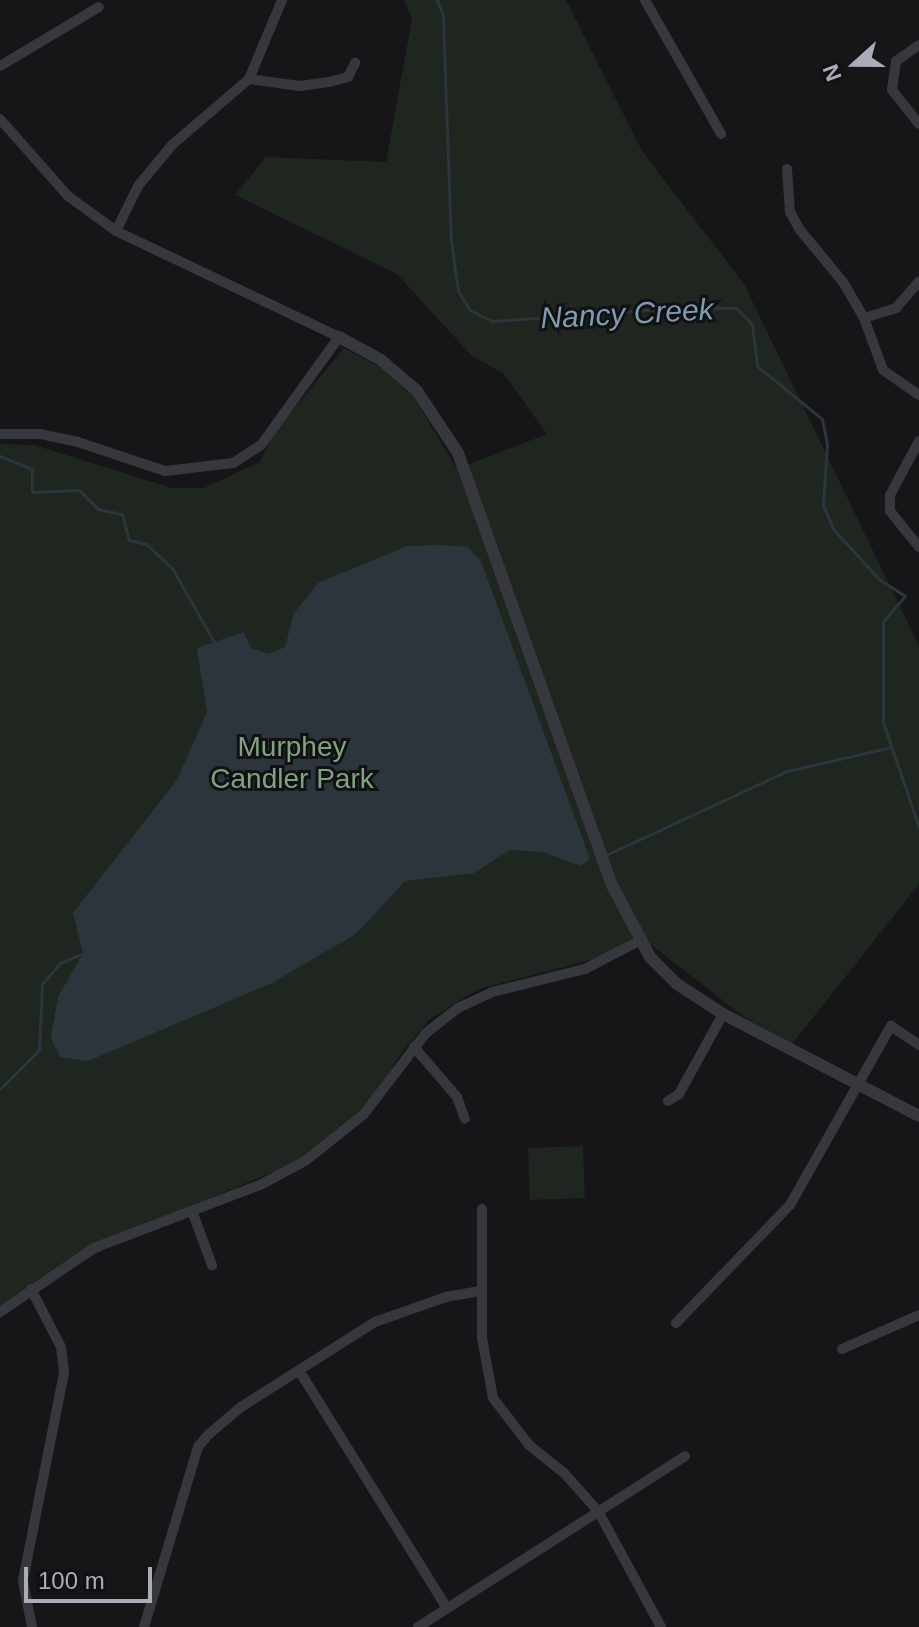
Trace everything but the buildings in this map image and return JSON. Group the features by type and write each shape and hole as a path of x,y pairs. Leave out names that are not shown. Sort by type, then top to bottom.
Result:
{"street":[{"path":"116,231 138,186 172,145 249,79 282,0"},
{"path":"645,0 721,134"},
{"path":"0,66 99,7"},
{"path":"919,45 896,61 892,90 919,124"},
{"path":"249,79 300,86 329,82 348,77 355,63"},
{"path":"0,119 68,196 116,231 339,337 381,360 409,383 458,453 606,868 639,941 677,984 723,1014 919,1116"},
{"path":"787,169 790,212 864,318 883,370 919,395"},
{"path":"864,318 896,308 919,282"},
{"path":"0,434 66,439 165,471 233,463 261,445 339,337"},
{"path":"919,441 894,487 890,511 919,547"},
{"path":"0,1312 94,1248 279,1176 330,1143 364,1114 414,1047 446,1015 482,996 585,969 639,941"},
{"path":"668,1101 679,1094 723,1014"},
{"path":"676,1323 777,1223 891,1026 919,1045"},
{"path":"414,1047 457,1097 465,1119"},
{"path":"482,1209 481,1291 485,1372 493,1398 529,1445 564,1473 598,1511 661,1627"},
{"path":"192,1211 212,1265"},
{"path":"31,1289 61,1347 64,1373 23,1581 32,1627"},
{"path":"144,1627 198,1447 241,1407 375,1322 446,1297 481,1291"},
{"path":"842,1349 919,1315"},
{"path":"300,1372 447,1608"},
{"path":"418,1627 685,1456"}],"green space":[{"name":"Murphey Candler Park","path":"404,0 566,0 642,151 744,284 919,646 919,884 792,1044 747,1019 637,934 609,955 479,989 430,1019 398,1057 372,1107 310,1157 155,1221 0,1308 0,444 34,445 172,488 204,488 260,462 274,433 344,348 380,367 413,396 457,469 547,434 504,374 471,355 397,274 235,195 266,157 386,162 412,19"},
{"path":"583,1146 585,1198 530,1200 528,1148"}],"shaded area":[{"path":"407,546 468,547 481,561 590,859 581,866 543,852 510,850 474,873 405,881 356,934 272,983 88,1061 60,1057 51,1038 58,997 83,953 73,913 177,780 207,712 197,648 244,632 251,648 269,654 285,647 294,613 318,583"}],"waterway":[{"name":"Nancy Creek","path":"437,0 443,16 451,241 458,291 470,310 492,321 685,307 736,308 752,324 757,366 822,419 827,445 823,505 833,529 879,579 905,596 883,621 883,722 919,828"},
{"path":"0,456 32,469 32,492 79,490 98,509 122,514 129,540 146,544 172,568 214,642"},
{"path":"606,855 787,771 892,747"},
{"path":"0,1089 39,1050 42,984 60,963 83,953"}]}
